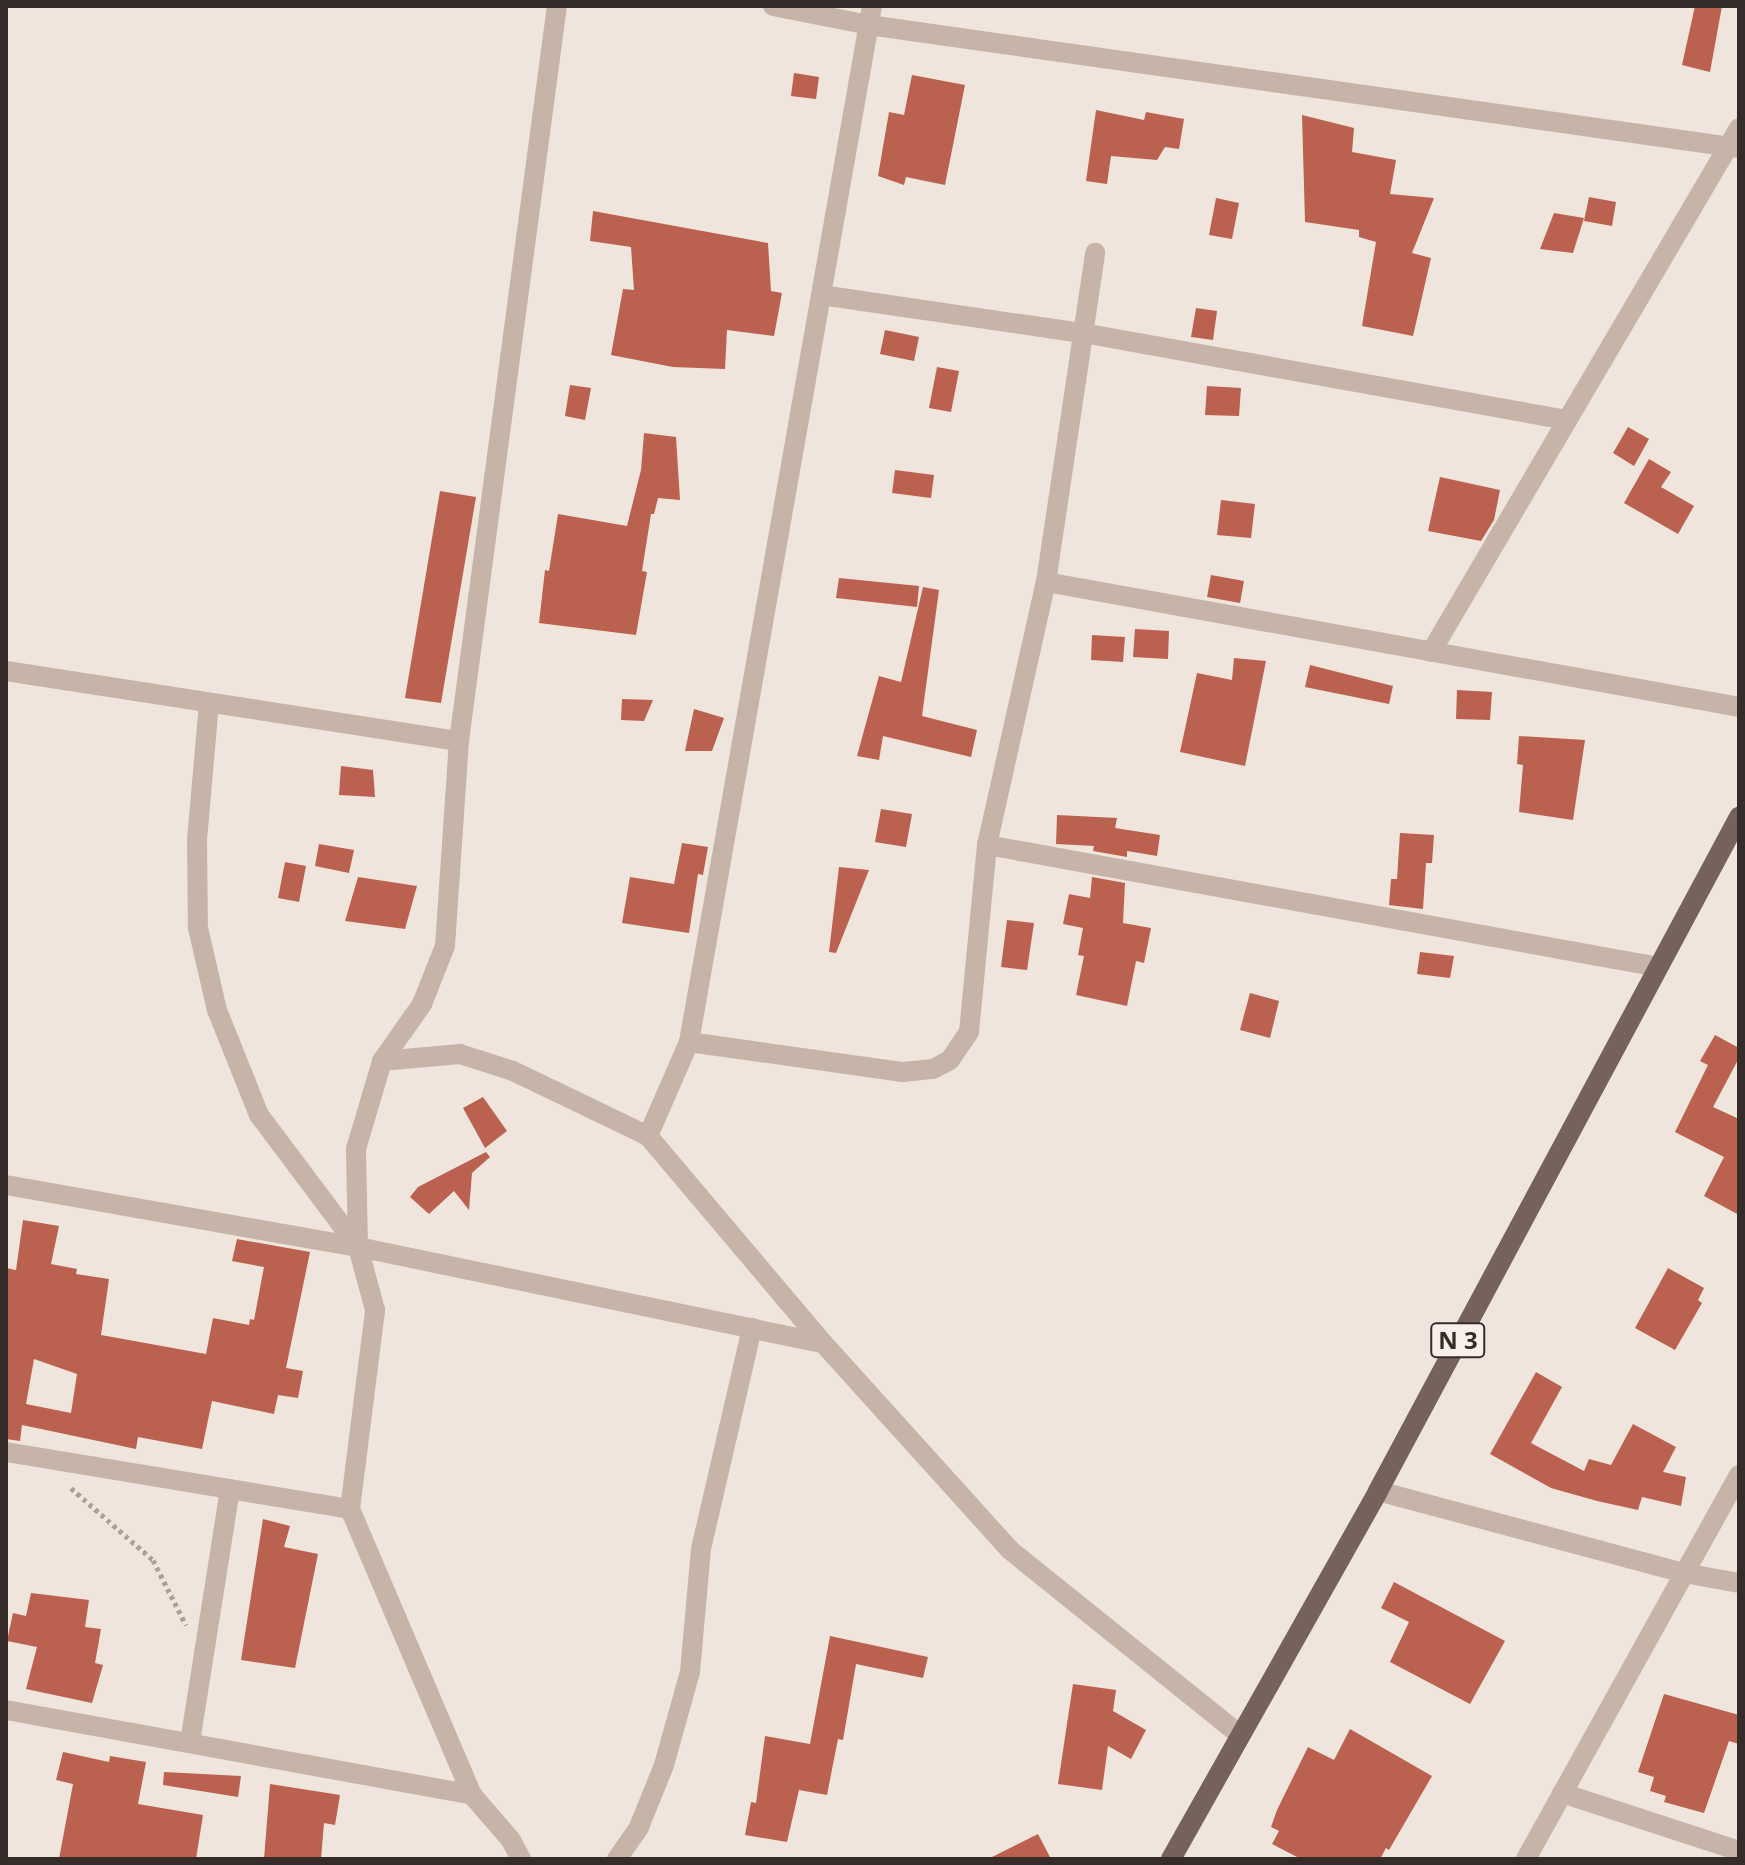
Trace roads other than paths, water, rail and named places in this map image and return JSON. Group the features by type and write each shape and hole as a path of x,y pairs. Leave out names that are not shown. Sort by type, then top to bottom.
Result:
{"main road":[{"name":"N 3","path":"1171,1859 1378,1491 1739,817"}],"street":[{"path":"521,1859 511,1840 472,1795 350,1509 375,1310 358,1247 356,1149 382,1061 422,1004 445,946 459,741 557,6"},
{"path":"773,6 871,15 1736,141 1431,652"},
{"path":"648,1136 689,1042 871,15"},
{"path":"689,1042 903,1072 933,1069 950,1060 969,1032 987,845 1046,582 1095,253"},
{"path":"821,295 1083,333 1567,420"},
{"path":"1046,582 1739,707"},
{"path":"6,671 459,741"},
{"path":"209,703 197,839 198,928 217,1010 259,1115 358,1247"},
{"path":"987,845 1658,967"},
{"path":"382,1061 460,1054 513,1071 648,1136 823,1343 1010,1550 1240,1735"},
{"path":"6,1185 358,1247 823,1343"},
{"path":"617,1859 639,1827 664,1765 690,1672 701,1549 752,1328"},
{"path":"6,1452 350,1509"},
{"path":"1526,1859 1739,1475"},
{"path":"190,1742 230,1489"},
{"path":"1378,1491 1684,1573 1739,1583"},
{"path":"6,1710 472,1795"},
{"path":"1562,1793 1739,1851"}]}
